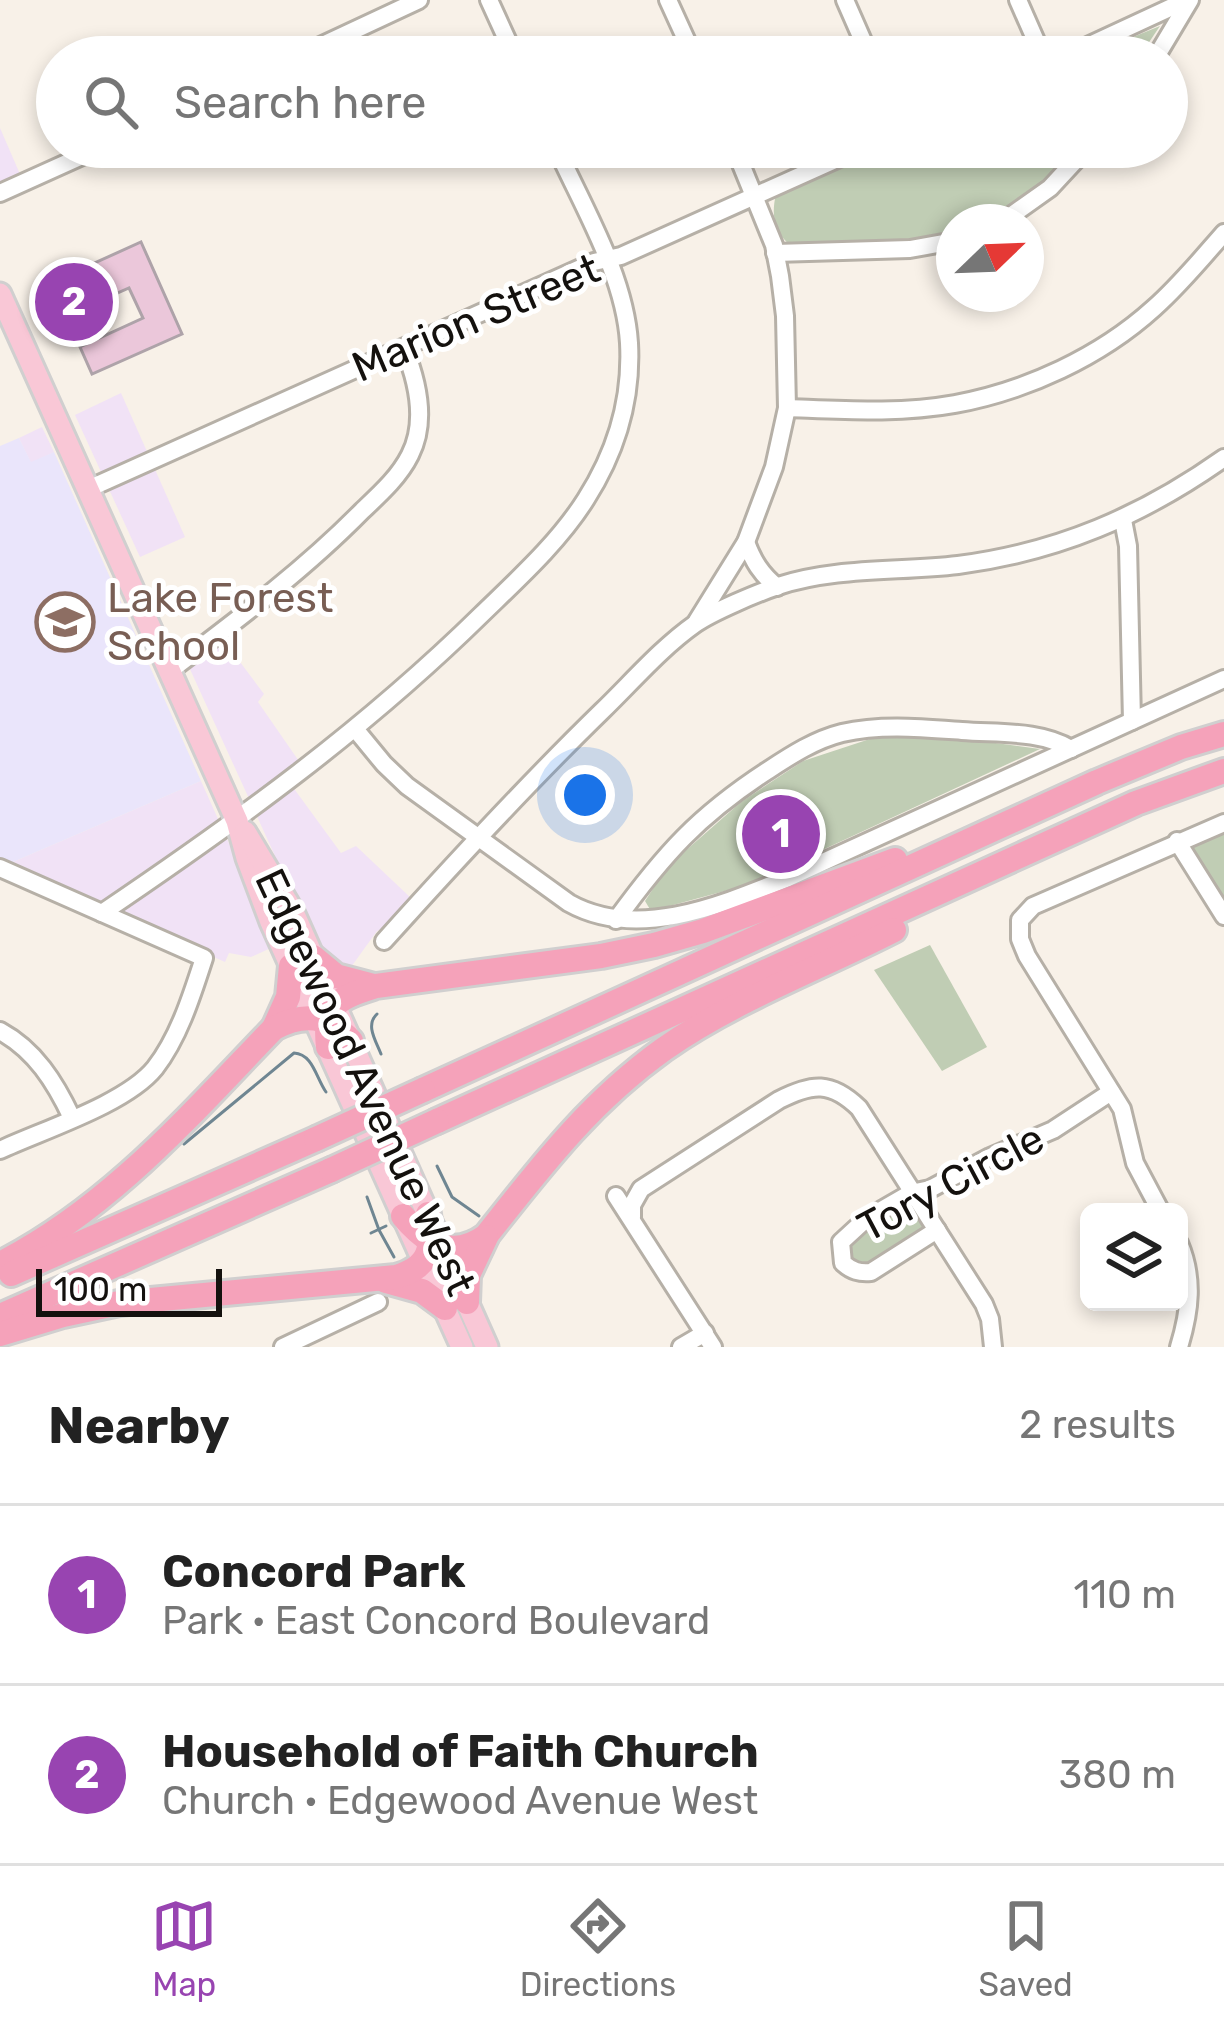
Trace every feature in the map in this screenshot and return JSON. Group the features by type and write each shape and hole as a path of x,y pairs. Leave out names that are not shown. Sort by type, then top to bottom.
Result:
{"highway":[{"path":"0,1279 1141,763 1224,734"},
{"path":"0,1316 1136,803 1224,771"},
{"path":"274,1028 296,1019 331,1026 343,997 376,986 654,945 864,870 986,833"},
{"path":"378,1291 408,1274 432,1250 463,1248 486,1235 574,1126 664,1049 721,1014 921,916 1000,864"},
{"path":"0,1264 47,1238 150,1156 274,1028 302,962 376,986"},
{"path":"416,1215 413,1228 432,1250"},
{"path":"0,1334 118,1304 422,1291 456,1305 486,1235"}],"main road":[{"name":"Edgewood Avenue West","path":"0,294 237,820 280,888 302,962 416,1215"},
{"name":"Edgewood Avenue West","path":"432,1250 456,1305 488,1347"},
{"name":"Edgewood Avenue West","path":"456,1305 462,1347"}],"street":[{"path":"342,36 419,0"},
{"path":"489,0 505,36"},
{"path":"668,0 684,36"},
{"path":"845,0 861,36"},
{"path":"1018,0 1034,36"},
{"path":"1110,36 1188,0"},
{"path":"1168,36 1188,0"},
{"path":"0,193 55,168"},
{"path":"102,913 356,730 514,584 572,519 621,426 629,368 626,315 617,282 565,168"},
{"path":"384,941 558,754 697,622 746,542 774,466 788,408 785,316 775,253 743,168"},
{"name":"Marion Street","path":"88,489 594,262 621,256 818,168"},
{"path":"1026,204 1068,168"},
{"path":"788,408 856,410 953,404 1033,382 1108,343 1153,310 1224,232"},
{"path":"775,253 936,244"},
{"path":"171,670 266,598 395,478 418,433 417,389 404,348"},
{"path":"697,622 777,587 843,573 1000,558 1075,538 1123,520 1224,458"},
{"path":"1123,520 1128,546 1132,721"},
{"path":"746,542 753,561 777,587"},
{"path":"356,730 407,786 568,903 616,920 660,918 753,892 1224,680"},
{"path":"616,920 659,861 702,818 731,794 818,741 843,733 909,728 1031,736 1057,740 1071,749"},
{"path":"1156,1203 1135,1163 1122,1109 1027,956 1020,920 1033,906 1224,823"},
{"path":"1177,842 1224,916"},
{"path":"0,868 204,958 175,1032 156,1066 132,1089 0,1150"},
{"path":"0,1030 25,1047 44,1069 72,1118"},
{"path":"632,1217 632,1205 641,1189 779,1100 817,1086 846,1095 860,1108 990,1319 993,1347"},
{"name":"Tory Circle","path":"937,1230 871,1272 862,1273 843,1263 841,1242 849,1232 911,1193 930,1190 1053,1130 1111,1091"},
{"path":"616,1196 709,1340 681,1347"},
{"path":"1188,1266 1188,1305"},
{"path":"285,1346 378,1291"},
{"path":"1178,1347 1187,1311"}],"shaded area":[{"path":"0,128 26,188 0,200"},
{"path":"121,393 185,537 140,557 75,415"},
{"path":"42,427 54,452 31,463 19,438"},
{"name":"Lake Forest School","path":"19,438 31,462 54,452 201,781 6,865 0,862 0,446"},
{"path":"222,638 264,694 258,702 303,767 287,779 341,853 356,846 412,899 393,924 377,931 346,974 317,948 189,667"},
{"path":"201,781 275,946 251,957 229,953 225,962 6,865"}],"green space":[{"path":"836,168 1057,168 1015,204 936,204 936,234 900,242 790,245 780,234 776,194"},
{"path":"879,736 966,739 1040,749 747,885 651,911 645,901 668,866 741,802 803,761"},
{"path":"1224,829 1224,907 1190,853 1198,839"},
{"path":"930,945 987,1047 942,1071 874,970"},
{"path":"909,1203 926,1222 925,1229 863,1268 849,1263 846,1244 854,1234"}],"building":[{"path":"141,242 182,334 92,374 80,347 143,318 129,288 63,317 56,314 46,291 48,284"}],"waterway":[{"path":"377,1014 372,1028 381,1054"},
{"path":"184,1144 294,1053 310,1062 326,1092"},
{"path":"437,1166 452,1197 479,1216"},
{"path":"367,1197 394,1257"},
{"path":"371,1233 386,1226"}],"place":[{"name":"Household of Faith Church","path":"74,302"},
{"name":"Lake Forest School","path":"65,622"},
{"name":"Concord Park","path":"781,834"}]}
